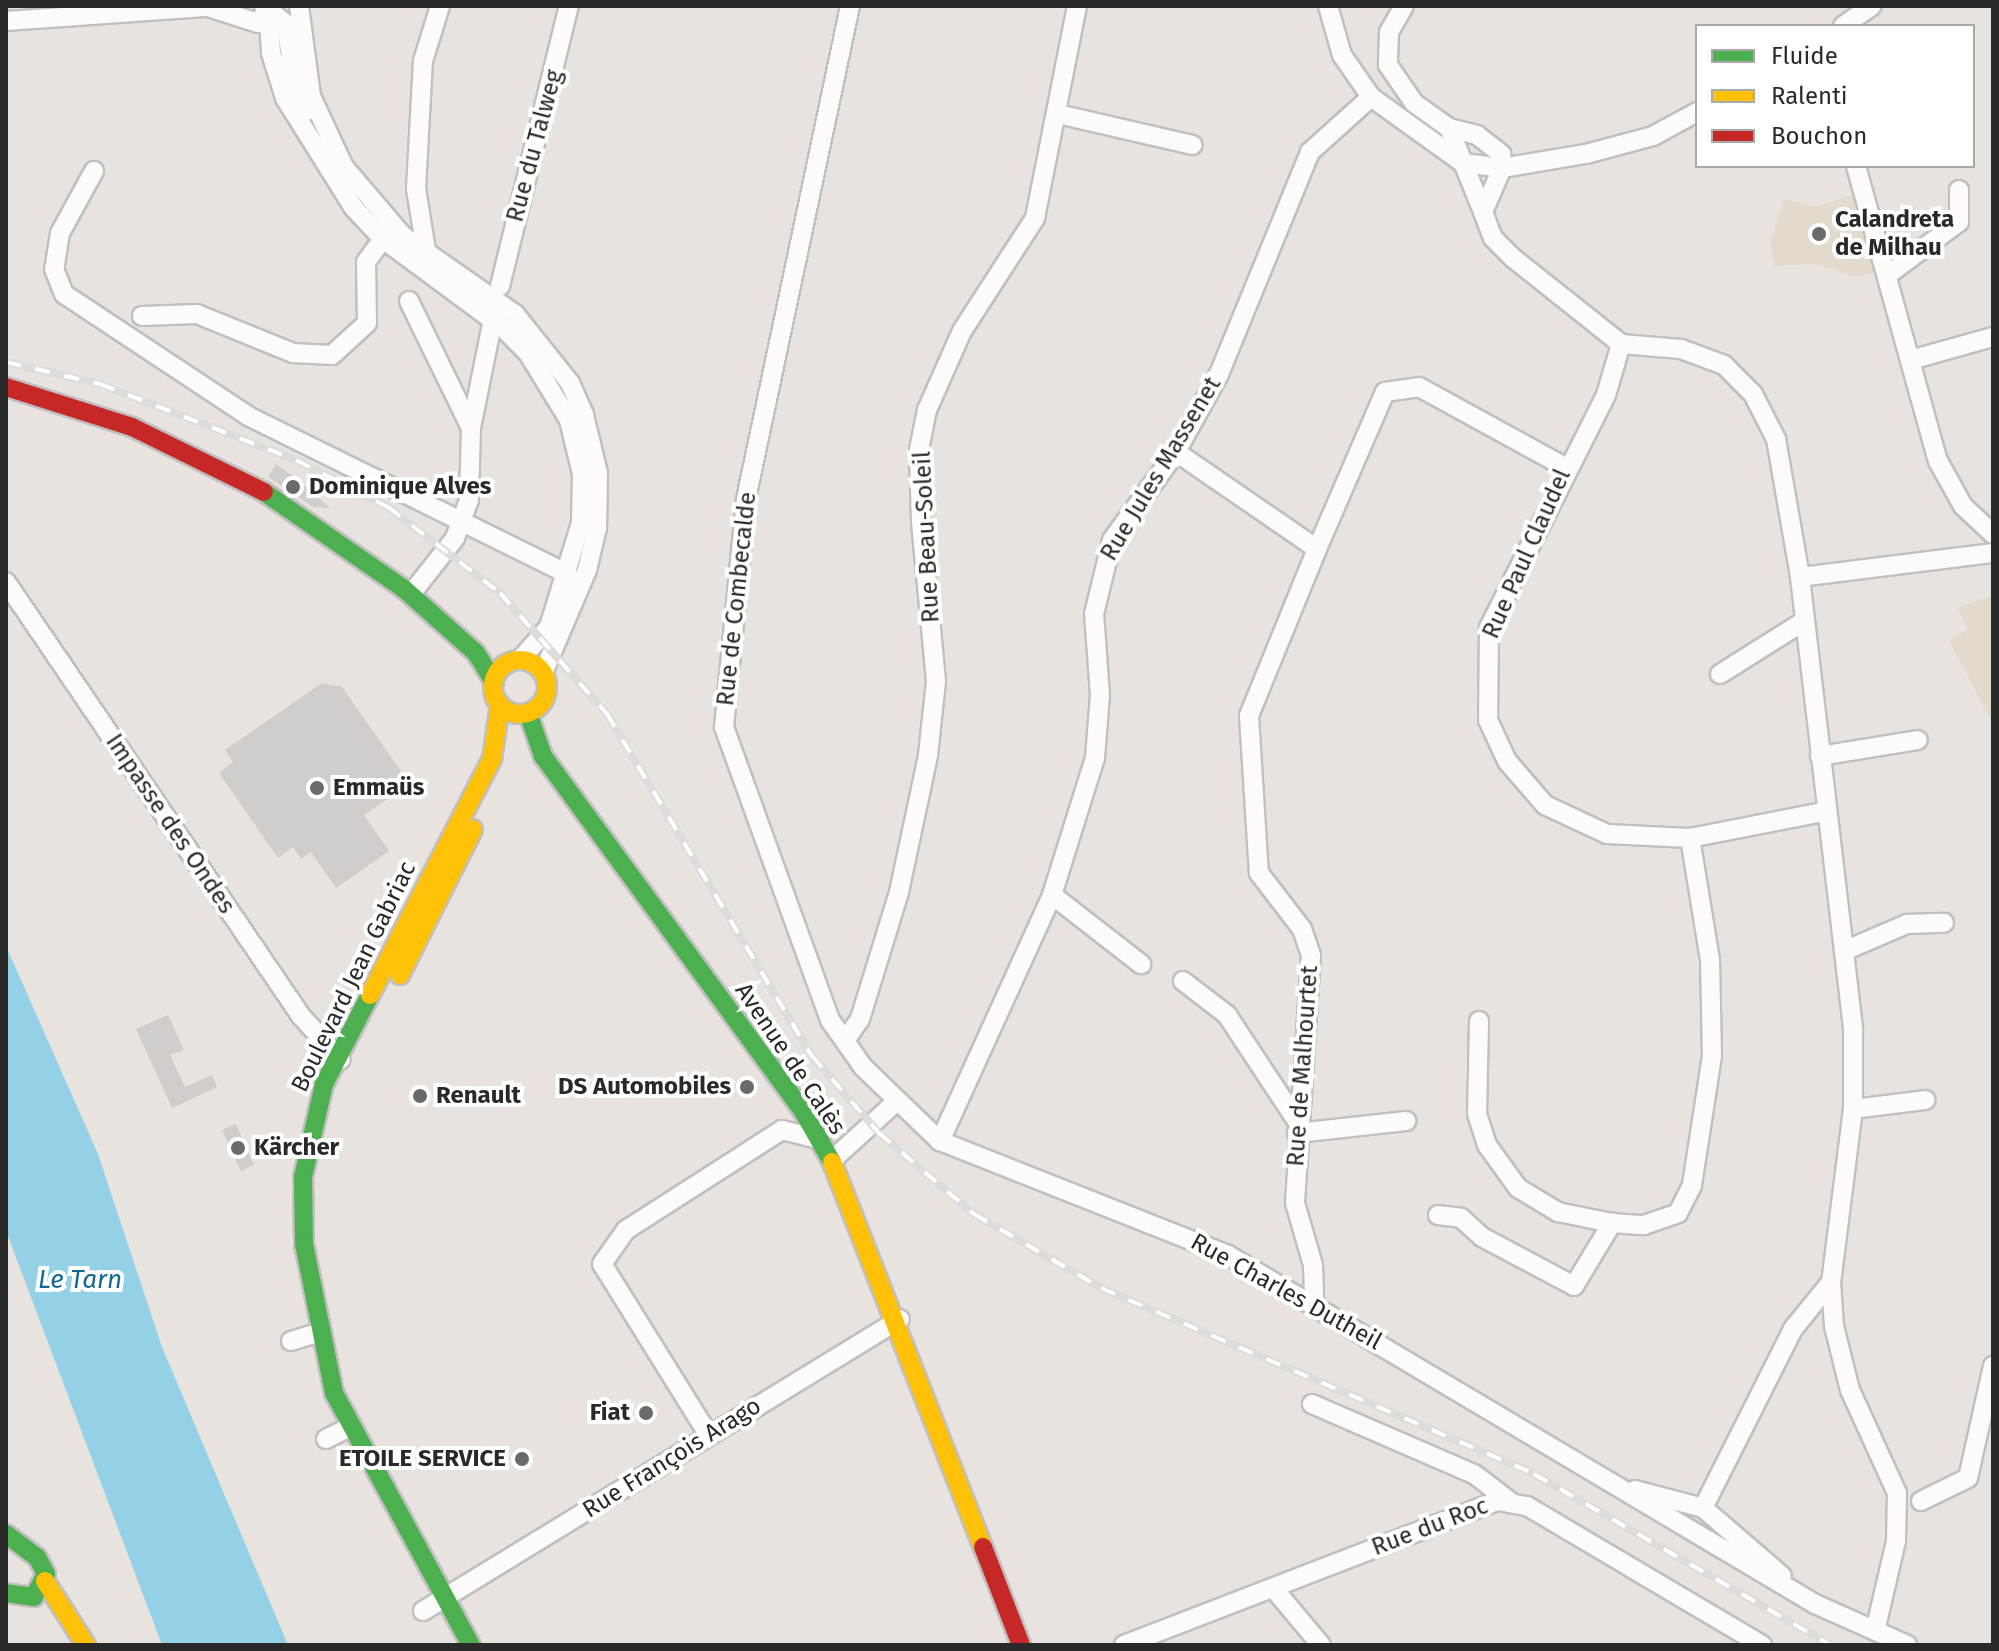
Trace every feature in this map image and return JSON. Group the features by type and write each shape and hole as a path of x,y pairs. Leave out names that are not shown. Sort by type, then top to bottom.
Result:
{"main road":[{"path":"6,387 192,453 348,545 411,594 476,653 494,682 500,705 526,713 546,696 543,673 476,653"},
{"path":"494,682 512,662"},
{"name":"Boulevard Jean Gabriac","path":"471,1645 348,1428 318,1333 311,1284 306,1146 339,1057 497,741 500,705"},
{"name":"Boulevard Jean Gabriac","path":"311,1284 322,1145 349,1066 425,926 526,713"},
{"name":"Avenue de Calès","path":"526,713 543,756 831,1161 900,1319 1021,1645"},
{"path":"6,1534 45,1568 45,1581 86,1645"},
{"path":"6,1558 31,1553"},
{"path":"27,1599 45,1581"},
{"path":"6,1593 27,1599 72,1645"}],"street":[{"path":"299,6 300,50 327,140"},
{"path":"426,250 416,189 423,61 440,6"},
{"name":"Rue du Talweg","path":"500,286 569,6"},
{"name":"Rue de Combecalde","path":"850,6 746,499 724,727 830,1020 897,1101 940,1141"},
{"name":"Rue Beau-Soleil","path":"846,1039 860,1019 899,892 928,755 936,681 921,522 927,410 962,331 1035,218 1077,6"},
{"path":"1328,6 1342,55 1371,97 1430,145 1462,156 1502,161 1546,160 1621,146 1695,113"},
{"path":"1404,6 1389,32 1388,65 1414,103 1449,128 1477,135 1502,161"},
{"path":"1846,24 1872,6"},
{"path":"6,21 216,7 258,23 268,7"},
{"path":"268,7 286,24 297,95 366,196 426,250 515,314 542,343 570,383 594,445 599,504 587,570 543,673"},
{"path":"268,7 271,53 285,98 331,175 383,239 502,327 554,391 582,474 568,574 549,627 512,662"},
{"name":"Rue Jules Massenet","path":"940,1141 1052,895 1095,758 1100,568 1112,540 1176,452 1247,317 1310,152 1371,97"},
{"path":"1058,114 1192,145"},
{"path":"1449,128 1493,238 1513,258 1621,344 1681,349 1724,365 1753,394 1776,439 1800,577 1801,623 1820,756 1823,812 1844,951 1853,1109 1831,1282 1850,1390 1897,1493 1897,1536 1875,1631"},
{"path":"1483,212 1502,161"},
{"path":"1857,168 1914,359 1938,461 1963,506 1991,528"},
{"path":"94,171 60,233 54,269 64,294 248,416 463,519 568,574"},
{"path":"1890,273 1959,222 1959,190"},
{"path":"142,316 197,314 293,353 332,355 367,323 366,262 383,239"},
{"path":"409,301 471,428"},
{"path":"411,594 463,519 471,428 492,324"},
{"path":"1914,359 1993,337"},
{"name":"Rue Paul Claudel","path":"1621,344 1606,395 1565,467 1489,628 1483,661 1488,720 1507,761 1557,814 1607,834 1690,838 1823,812"},
{"name":"Rue de Malhourtet","path":"1314,1301 1313,1265 1295,1203 1297,1127 1311,955 1302,929 1259,873 1249,716 1385,392 1419,387 1565,467"},
{"path":"1176,452 1317,549"},
{"path":"1800,577 1993,553"},
{"name":"Impasse des Ondes","path":"6,582 301,1016 339,1057"},
{"path":"1720,674 1801,623"},
{"path":"1820,756 1918,740"},
{"path":"1479,1021 1473,1071 1487,1145 1518,1188 1558,1212 1612,1223 1662,1222 1678,1213 1692,1185 1712,1056 1710,960 1690,838"},
{"path":"1052,895 1141,964"},
{"path":"1844,951 1907,924 1944,923"},
{"name":"Boulevard Jean Gabriac","path":"322,1145 323,1110 339,1057 425,926"},
{"path":"1183,981 1227,1015 1297,1127 1406,1121"},
{"path":"1853,1109 1925,1100"},
{"path":"831,1161 897,1101"},
{"path":"708,1434 602,1264 626,1230 782,1130 815,1138"},
{"name":"Rue Charles Dutheil","path":"940,1141 1119,1206 1314,1301 1815,1604 1907,1645"},
{"path":"1438,1215 1461,1218 1482,1237 1574,1286 1612,1223"},
{"path":"1703,1508 1793,1329 1831,1282"},
{"name":"Rue François Arago","path":"445,1600 708,1434 900,1319"},
{"path":"291,1341 318,1333"},
{"path":"1921,1501 1968,1478 1993,1366"},
{"path":"1312,1404 1474,1474 1512,1503"},
{"path":"326,1439 348,1428"},
{"name":"Rue Charles Dutheil","path":"1613,1484 1703,1508 1815,1604"},
{"name":"Rue du Roc","path":"1124,1645 1484,1505 1512,1503 1762,1645"},
{"path":"1274,1589 1321,1645"},
{"path":"423,1611 445,1600"}],"shaded area":[{"name":"Calandreta de Milhau","path":"1854,194 1876,272 1856,277 1816,264 1775,266 1770,242 1784,199 1816,207"},
{"path":"1993,595 1993,724 1949,641 1968,629 1957,608"}],"water":[{"name":"Le Tarn","path":"6,946 98,1154 162,1347 288,1645 162,1645 6,1231"}],"building":[{"name":"Dominique Alves","path":"276,464 330,508 313,507 268,477"},
{"name":"Emmaüs","path":"322,683 342,687 410,784 364,815 389,851 336,888 311,852 301,859 293,847 278,858 219,773 233,762 225,750"},
{"path":"168,1015 184,1050 170,1055 185,1087 212,1075 217,1087 172,1108 136,1029"},
{"name":"Kärcher","path":"236,1124 254,1165 241,1171 222,1130"}],"railway":[{"path":"6,362 100,384 296,460 388,507 500,593 607,714 812,1056 879,1133 974,1214 1101,1288 1534,1474 1830,1645"}],"traffic: fast":[{"path":"264,492 404,589 476,653 494,682"},
{"path":"528,713 543,756 804,1113 832,1162"},
{"path":"370,995 324,1084 303,1177 304,1244 334,1393 471,1645"},
{"path":"6,1534 37,1557 46,1574 34,1597 6,1593"}],"traffic: slow":[{"path":"520,660 539,668 547,687 539,706 520,714 501,706 493,687 501,668 520,660"},
{"path":"370,995 492,759 500,705"},
{"path":"400,975 473,829"},
{"path":"832,1162 983,1547"},
{"path":"45,1581 86,1645"}],"traffic: jam":[{"path":"6,387 132,427 264,492"},
{"path":"983,1547 1021,1645"}],"place":[{"name":"Calandreta de Milhau","path":"1819,234"},
{"name":"Dominique Alves","path":"293,487"},
{"name":"Emmaüs","path":"317,788"},
{"name":"DS Automobiles","path":"747,1087"},
{"name":"Renault","path":"420,1096"},
{"name":"Kärcher","path":"238,1148"},
{"name":"Fiat","path":"646,1413"},
{"name":"ETOILE SERVICE","path":"522,1459"}]}
